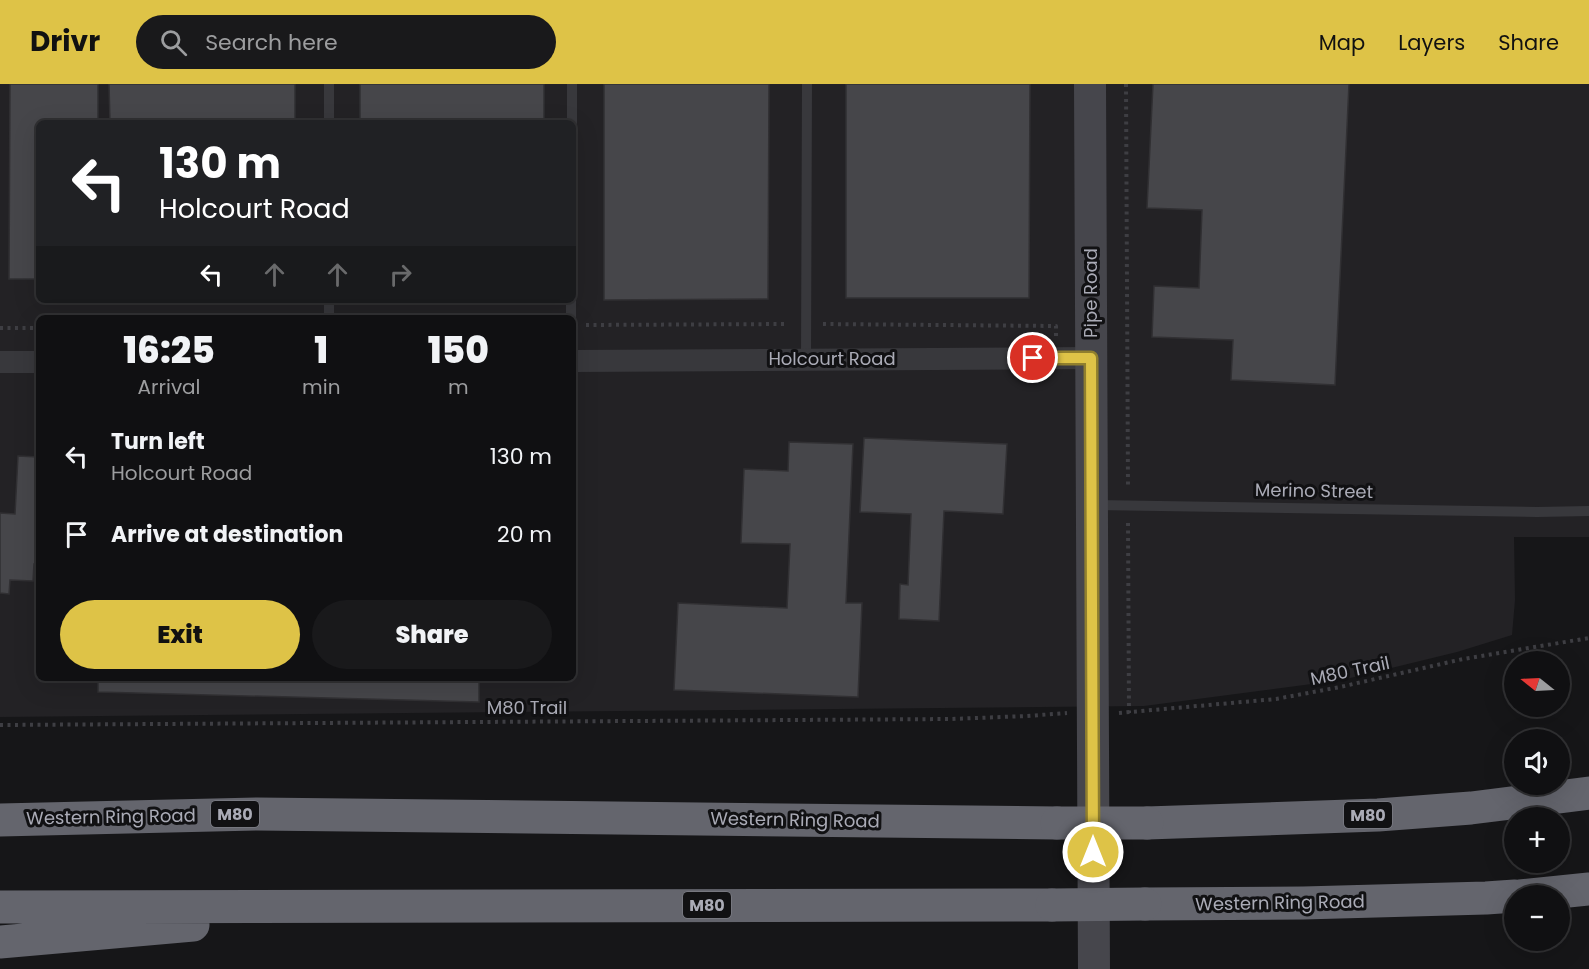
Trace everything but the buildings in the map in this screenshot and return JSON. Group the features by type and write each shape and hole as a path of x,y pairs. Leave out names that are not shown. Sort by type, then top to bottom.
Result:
{"highway":[{"name":"Western Ring Road","path":"0,820 256,814 1147,823 1378,815 1471,808 1589,793"},
{"path":"0,797 256,814"},
{"path":"1570,892 1589,890"},
{"name":"Western Ring Road","path":"0,907 1303,903 1504,897"},
{"path":"0,942 142,931 362,906"}],"street":[{"name":"Pipe Road","path":"1090,84 1094,969"},
{"name":"Holcourt Road","path":"576,361 1091,358"},
{"path":"0,362 36,362"}],"lane":[{"path":"329,84 329,120"},
{"path":"572,84 572,120"},
{"path":"806,360 807,84"},
{"name":"Merino Street","path":"1092,506 1128,504 1589,511"}],"path":[{"path":"1126,84 1129,713"},
{"path":"585,325 1056,326 1056,358"},
{"path":"0,328 36,328"},
{"name":"M80 Trail","path":"1114,713 1276,699 1463,659 1589,638"},
{"name":"M80 Trail","path":"0,725 939,719 1054,714"}],"shaded area":[{"path":"0,84 1589,84 1589,537 1514,537 1515,600 1512,635 1457,652 1342,680 1144,706 0,717"}],"route":[{"path":"1033,358 1091,358 1093,852"}]}
